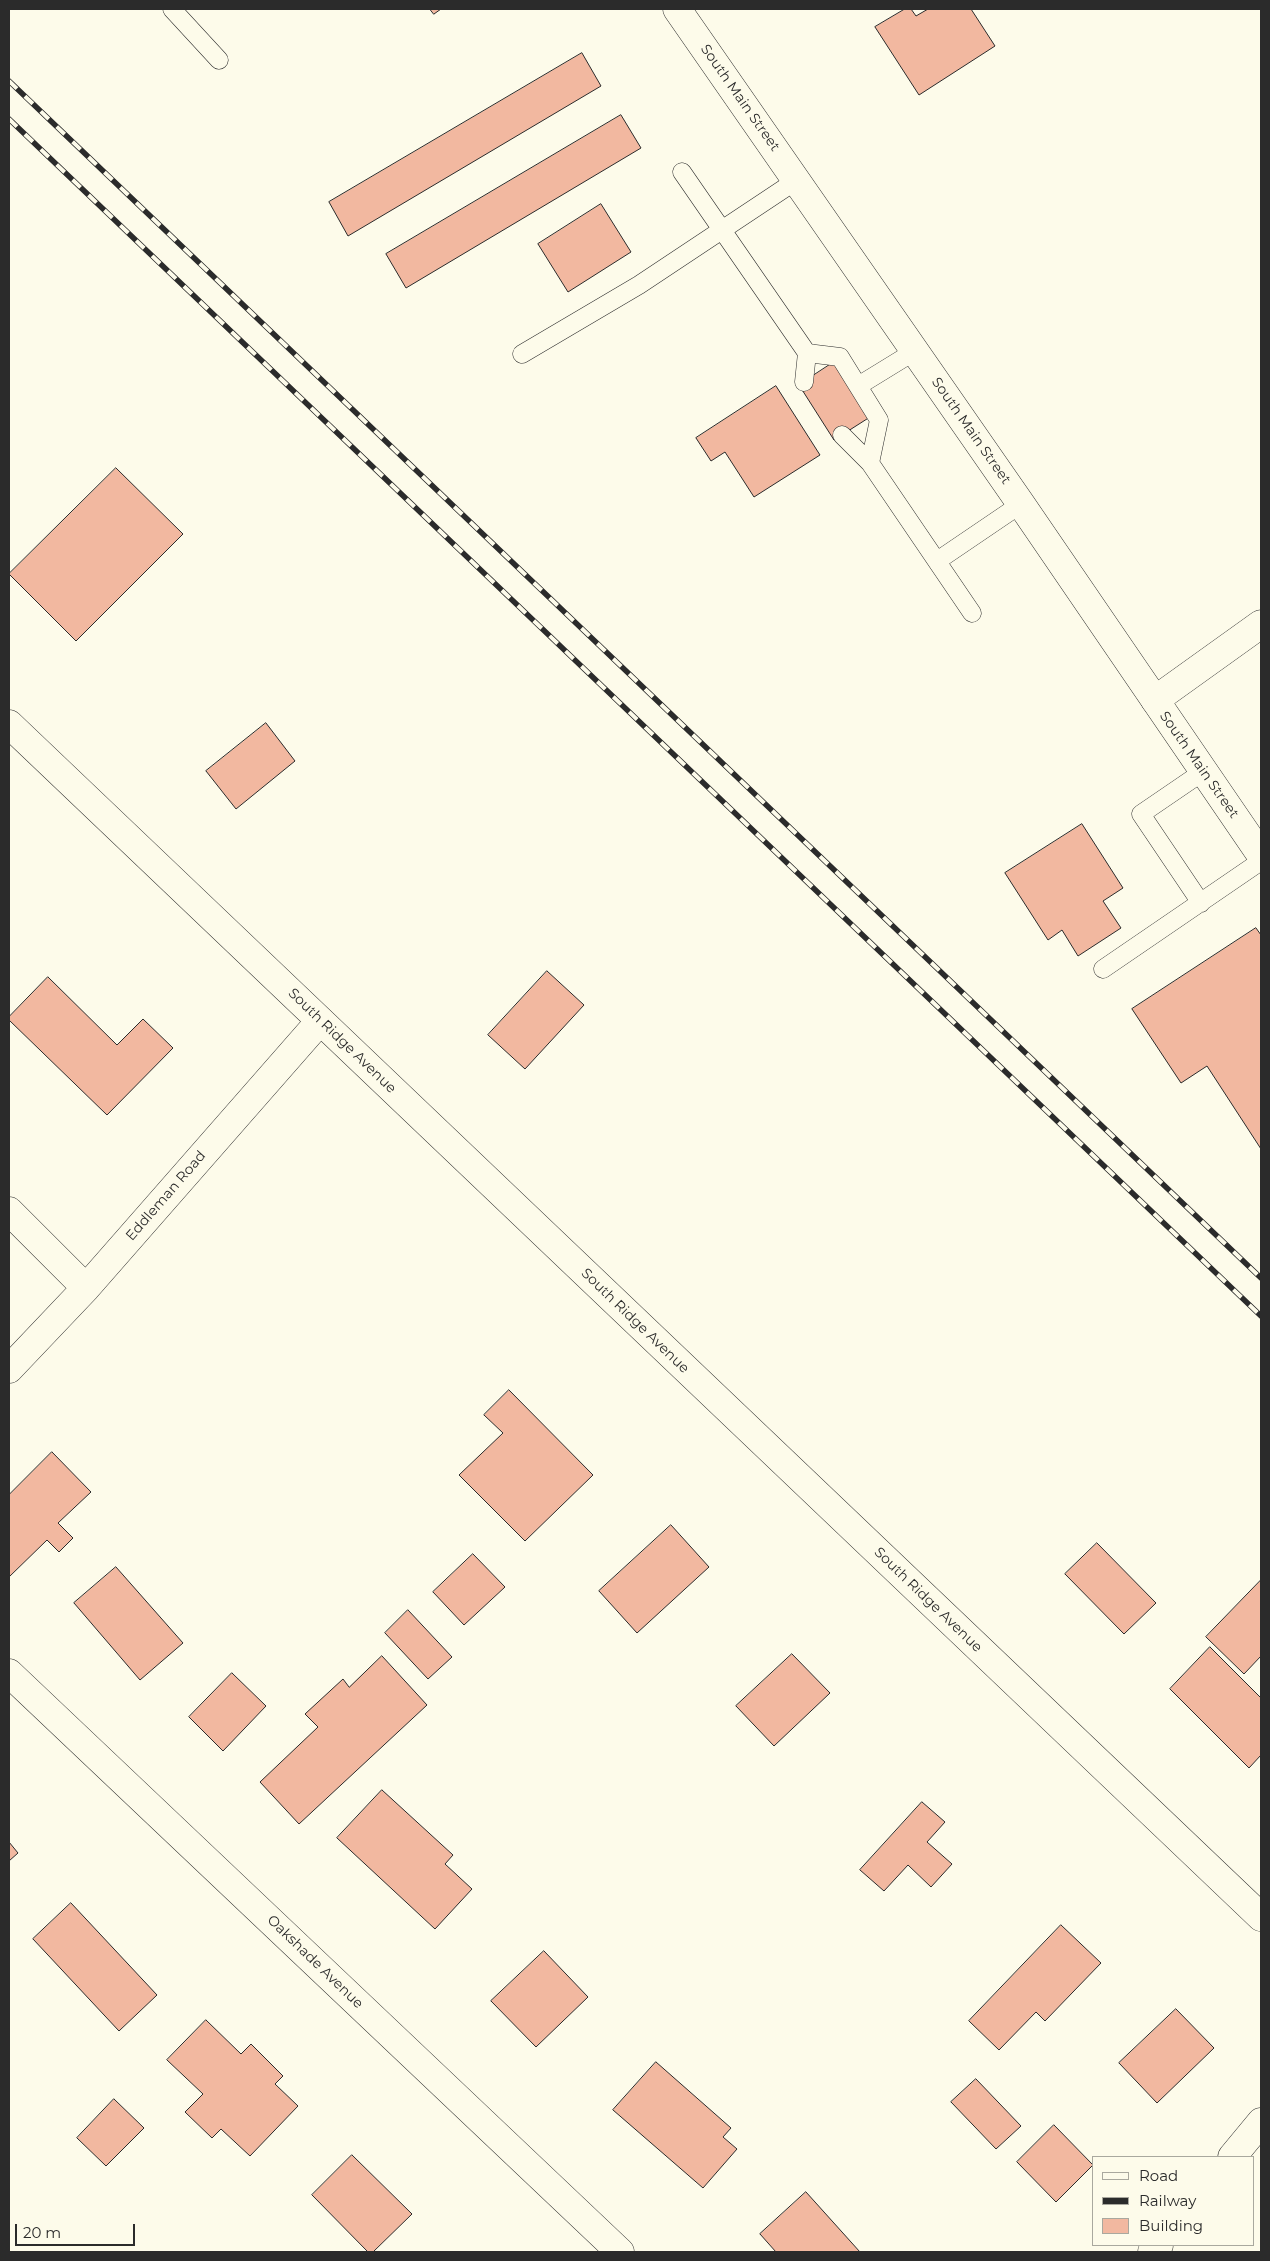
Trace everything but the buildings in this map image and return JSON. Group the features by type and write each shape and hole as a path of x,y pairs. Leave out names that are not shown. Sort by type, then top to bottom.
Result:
{"street":[{"name":"South Main Street","path":"677,9 1021,504 1261,855"},
{"path":"1155,700 1261,624"},
{"name":"South Ridge Avenue","path":"9,724 1261,1918"},
{"name":"Eddleman Road","path":"9,1369 86,1288 320,1021"},
{"path":"9,1211 86,1288"},
{"name":"Oakshade Avenue","path":"9,1673 620,2252"},
{"path":"1233,2156 1261,2122"}],"lane":[{"path":"172,9 219,60"},
{"path":"682,172 807,354 804,382"},
{"path":"522,354 639,285 797,180"},
{"path":"858,386 915,351"},
{"path":"807,354 840,357 879,420 870,462"},
{"path":"842,436 870,462 972,613"},
{"path":"937,561 1021,504"},
{"path":"1201,903 1141,814 1204,771"},
{"path":"1103,969 1261,861"}],"railway":[{"path":"9,81 1261,1278"},
{"path":"9,119 1261,1316"}]}
